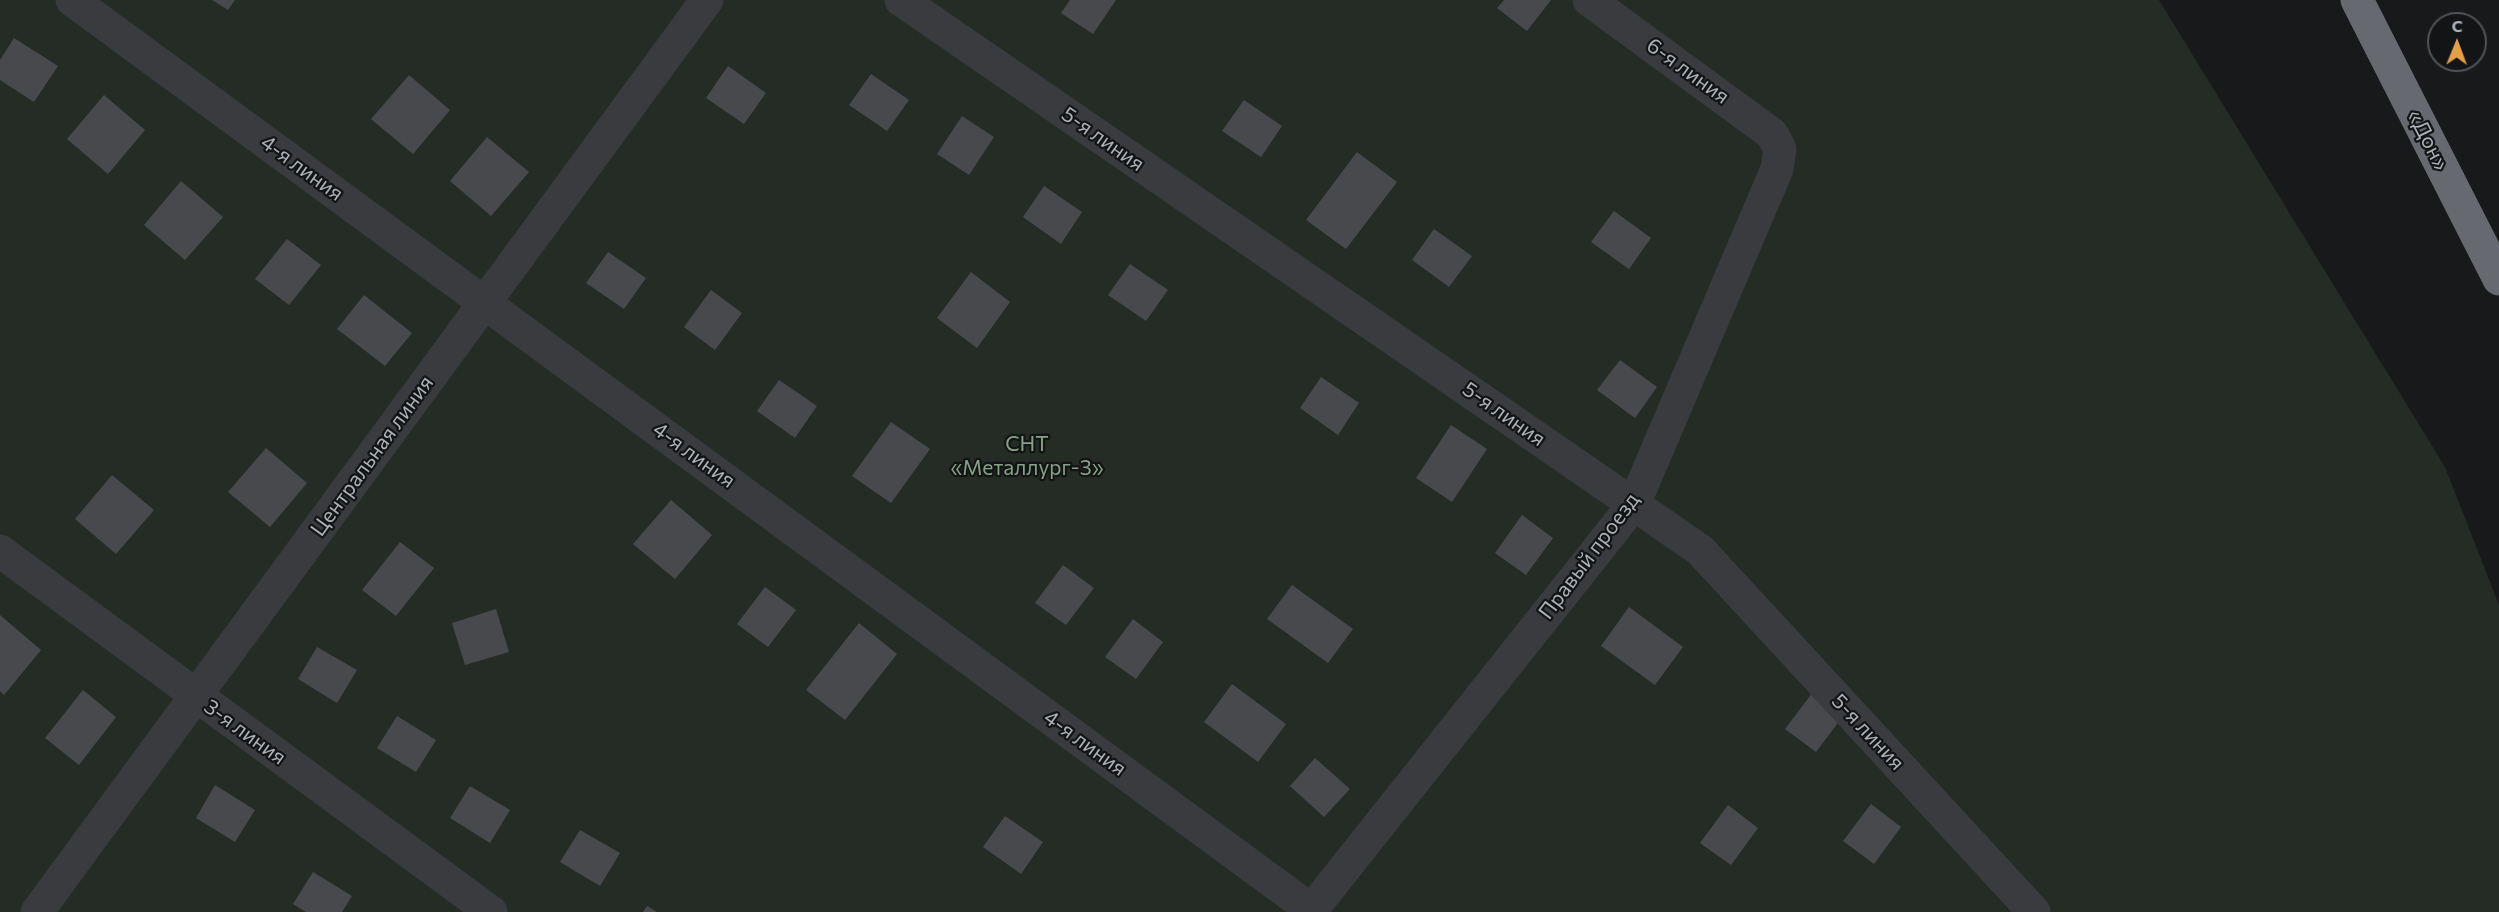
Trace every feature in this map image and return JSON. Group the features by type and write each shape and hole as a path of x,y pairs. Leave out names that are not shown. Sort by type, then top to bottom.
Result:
{"highway":[{"name":"«Дон»","path":"2357,0 2499,279"}],"lane":[{"name":"4-я линия","path":"72,0 1312,911"},
{"name":"Центральная линия","path":"37,912 706,0"},
{"name":"5-я линия","path":"901,0 1700,550 2034,912"},
{"name":"6-я линия","path":"1589,0 1751,116 1772,134 1780,149"},
{"name":"Правый проезд","path":"1312,911 1634,504 1777,169 1780,149"},
{"name":"3-я линия","path":"0,551 491,912"}],"green space":[{"name":"СНТ «Металлург-3»","path":"0,0 2159,0 2445,467 2499,605 2499,912 0,912"}],"building":[{"path":"212,0 235,0 228,10"},
{"path":"1070,0 1116,0 1093,34 1061,13"},
{"path":"1504,0 1551,0 1527,31 1497,8"},
{"path":"14,38 58,66 34,102 0,80 0,60"},
{"path":"728,66 766,93 744,124 706,98"},
{"path":"871,74 909,100 887,131 849,105"},
{"path":"409,75 450,110 413,154 371,119"},
{"path":"104,95 145,130 108,174 67,139"},
{"path":"1244,100 1282,126 1261,157 1222,131"},
{"path":"962,116 994,137 969,175 937,154"},
{"path":"487,137 529,172 491,216 450,181"},
{"path":"1357,152 1397,182 1346,249 1306,220"},
{"path":"181,181 223,217 185,260 144,225"},
{"path":"1044,186 1082,212 1061,244 1023,217"},
{"path":"1614,211 1651,238 1629,269 1591,242"},
{"path":"1434,229 1472,256 1449,287 1412,260"},
{"path":"287,239 321,265 289,305 255,279"},
{"path":"608,252 646,278 624,309 586,283"},
{"path":"1130,264 1168,290 1146,321 1108,295"},
{"path":"971,272 1010,302 977,348 937,318"},
{"path":"711,290 742,313 715,350 684,327"},
{"path":"364,295 412,333 385,366 337,329"},
{"path":"1620,360 1657,387 1635,418 1597,390"},
{"path":"1321,377 1359,403 1338,435 1300,408"},
{"path":"779,380 817,406 795,438 757,411"},
{"path":"891,422 930,449 891,503 852,476"},
{"path":"1451,425 1487,449 1452,502 1416,478"},
{"path":"266,448 307,483 270,527 228,492"},
{"path":"112,475 154,510 116,554 75,519"},
{"path":"671,500 712,535 675,579 633,544"},
{"path":"1522,515 1553,538 1526,575 1495,553"},
{"path":"400,542 434,568 396,616 362,590"},
{"path":"1063,565 1094,588 1066,625 1035,603"},
{"path":"1292,585 1353,629 1328,663 1267,619"},
{"path":"765,587 796,610 768,647 737,624"},
{"path":"1629,607 1683,647 1655,685 1601,646"},
{"path":"496,609 509,652 465,665 452,623"},
{"path":"0,615 41,650 4,695 0,691"},
{"path":"1133,619 1163,642 1136,679 1105,657"},
{"path":"859,623 897,654 845,720 806,690"},
{"path":"317,647 357,670 337,703 298,679"},
{"path":"1232,684 1286,724 1258,762 1204,722"},
{"path":"83,690 116,717 79,765 45,738"},
{"path":"1813,692 1844,715 1816,752 1785,729"},
{"path":"397,716 436,740 416,772 377,748"},
{"path":"1315,758 1350,789 1324,817 1290,786"},
{"path":"215,785 255,810 235,842 196,818"},
{"path":"470,786 510,810 490,843 450,818"},
{"path":"1871,804 1901,827 1874,864 1843,841"},
{"path":"1728,805 1758,828 1731,865 1700,843"},
{"path":"1005,816 1043,842 1021,874 983,847"},
{"path":"580,830 620,853 600,886 560,862"},
{"path":"313,872 352,896 342,912 306,912 293,904"},
{"path":"647,906 657,912 643,912"}]}
